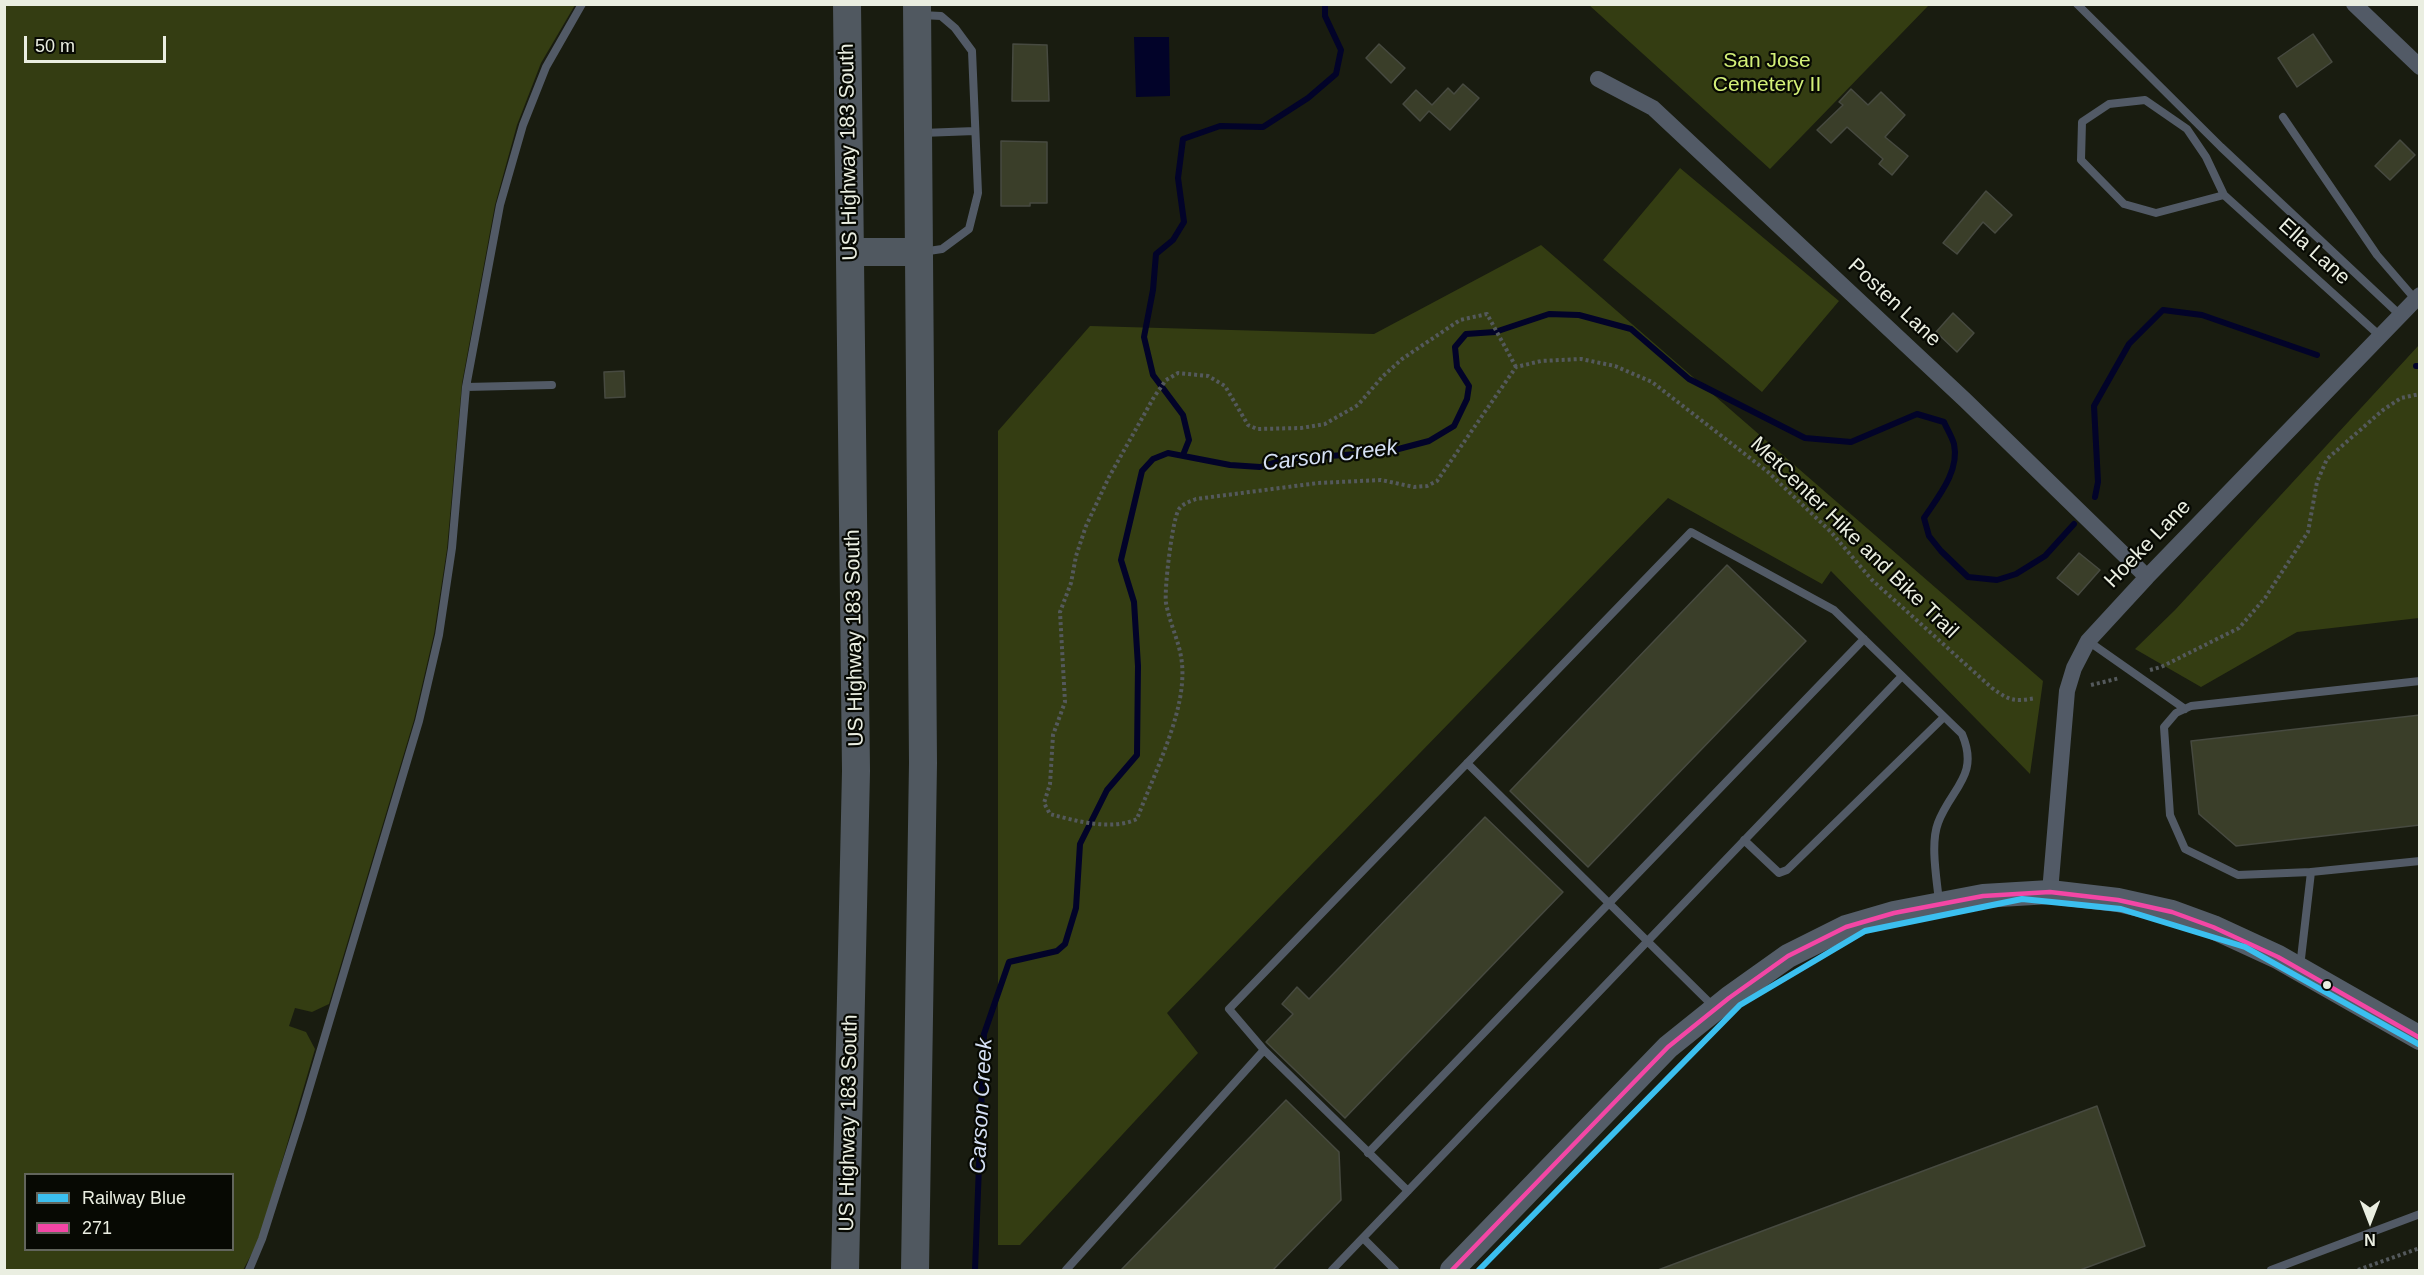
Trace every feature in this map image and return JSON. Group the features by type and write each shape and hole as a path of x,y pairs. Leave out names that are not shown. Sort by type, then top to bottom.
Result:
{"highway":[{"name":"US Highway 183 South","path":"845,1270 856,771 847,4"},
{"path":"915,1270 923,763 917,10"},
{"path":"850,252 919,252"}],"main road":[{"path":"1452,1270 1668,1047 1788,956 1846,927 1894,913 1983,896 2050,892 2118,900 2172,912 2213,927 2300,969 2420,1038"}],"street":[{"path":"2354,4 2420,67"},
{"name":"Posten Lane","path":"1598,79 1653,108 1965,400 2147,577"},
{"name":"Hoeke Lane","path":"2050,892 2067,691 2074,668 2088,641 2417,297"}],"lane":[{"path":"249,1270 262,1239 297,1127 419,721 439,635 452,548 466,387 500,205 523,125 546,67 582,4"},
{"path":"2077,4 2221,147 2400,315"},
{"path":"917,10 941,16 955,28 972,51 978,193 969,229 942,249 919,252"},
{"name":"Ella Lane","path":"2224,195 2156,213 2124,204 2081,160 2082,122 2109,104 2145,100 2187,129 2206,158 2224,195 2380,336"},
{"path":"2283,117 2377,255 2417,297"},
{"path":"918,133 975,131"},
{"path":"466,387 552,385"},
{"path":"1408,1191 1264,1050 1229,1009 1691,532 1834,610 1962,734 1969,750 1968,769 1938,823 1934,840 1939,903"},
{"path":"1368,1152 1864,639"},
{"path":"2088,641 2185,709"},
{"path":"1332,1270 1902,676"},
{"path":"2420,681 2191,706 2176,713 2164,727 2170,815 2185,849 2238,875 2311,872 2420,861"},
{"path":"1744,840 1779,873 1787,870 1944,717"},
{"path":"1467,763 1716,1009"},
{"path":"2300,969 2311,872"},
{"path":"1066,1270 1264,1050"},
{"path":"2271,1270 2420,1214"},
{"path":"1363,1238 1395,1270"}],"path":[{"path":"1487,314 1516,367 1437,481 1427,486 1414,487 1381,480 1318,483 1196,499 1184,503 1177,512 1173,529 1165,600 1183,653 1182,684 1174,720 1137,819 1126,824 1106,825 1050,814 1044,802 1050,784 1053,735 1065,702 1060,612 1071,583 1076,556 1086,526 1109,477 1166,380 1179,373 1208,376 1225,386 1248,425 1257,429 1301,428 1325,424 1358,405 1383,375 1402,359 1460,320 1487,314"},
{"name":"MetCenter Hike and Bike Trail","path":"1516,367 1540,361 1581,359 1615,366 1652,382 1768,472 1831,532 1872,580 1992,688 2008,699 2020,701 2036,698"},
{"path":"2161,667 2239,628 2265,598 2308,532 2317,482 2327,459 2383,410 2401,398 2420,394"},
{"path":"2358,1270 2420,1248"}],"green space":[{"path":"5,5 575,5 541,63 517,125 495,205 462,383 447,549 434,634 414,720 329,1004 312,1012 295,1008 289,1026 306,1032 315,1049 259,1240 243,1270 5,1270"},
{"name":"San Jose Cemetery II","path":"1589,5 1929,5 1770,169"},
{"path":"1680,168 1839,301 1762,392 1603,260"},
{"path":"1541,245 2043,681 2030,774 1831,571 1822,584 1668,498 1167,1013 1198,1053 1020,1245 998,1245 998,431 1090,326 1374,334"},
{"path":"2419,345 2419,618 2297,632 2201,687 2135,649 2175,610"}],"water":[{"path":"1134,37 1169,37 1170,96 1136,97"}],"building":[{"path":"2313,34 2332,62 2297,87 2278,58"},
{"path":"1013,44 1047,45 1049,101 1012,101"},
{"path":"1379,44 1405,68 1391,83 1366,58"},
{"path":"1463,84 1479,98 1450,130 1429,111 1420,121 1403,104 1416,90 1432,105 1448,88 1454,94"},
{"path":"1851,89 1868,105 1881,92 1905,115 1885,137 1908,156 1892,175 1879,164 1883,159 1847,127 1831,143 1817,130 1843,105 1839,102"},
{"path":"2400,140 2415,155 2390,180 2375,166"},
{"path":"1001,141 1047,142 1047,203 1030,203 1030,206 1001,206"},
{"path":"1986,191 2012,215 1995,233 1983,222 1957,254 1943,243"},
{"path":"1953,313 1974,333 1957,352 1936,332"},
{"path":"624,371 625,397 605,398 604,372"},
{"path":"2079,553 2100,570 2078,595 2057,578"},
{"path":"1727,565 1806,641 1588,867 1510,791"},
{"path":"2420,715 2420,825 2236,846 2199,814 2191,741"},
{"path":"1485,817 1563,892 1345,1118 1266,1042 1293,1014 1282,1004 1297,987 1309,999"},
{"path":"1286,1100 1339,1152 1341,1200 1273,1270 1121,1270"},
{"path":"2097,1106 2145,1246 2080,1270 1658,1270"}],"waterway":[{"path":"1183,455 1189,440 1183,415 1153,375 1144,337 1153,290 1156,254 1173,240 1184,222 1178,178 1183,139 1220,126 1263,127 1308,98 1336,74 1341,50 1325,16 1325,4"},
{"name":"Carson Creek","path":"2095,497 2098,482 2094,406 2129,344 2163,310 2202,315 2317,355"},
{"name":"Carson Creek","path":"975,1270 984,1034 1009,962 1057,951 1065,944 1076,908 1080,844 1107,790 1137,755 1138,666 1134,602 1121,560 1142,471 1153,459 1168,453 1230,465 1260,467 1286,459 1387,452 1429,441 1454,426 1467,399 1469,386 1457,367 1455,347 1466,334 1495,332 1549,314 1579,315 1631,329 1689,379 1805,438 1851,442 1917,414 1944,422 1954,444 1954,464 1951,474 1924,518 1929,536 1968,577 1997,580 2016,574 2045,556 2074,524"}],"rail line":[{"name":"Blue","path":"1479,1270 1740,1005 1865,931 2022,899 2121,909 2245,947 2420,1045"}],"transit line":[{"name":"271","path":"1452,1270 1668,1047 1729,998 1788,956 1846,927 1894,913 1983,896 2050,892 2118,900 2172,912 2213,927 2278,957 2420,1038"}]}
